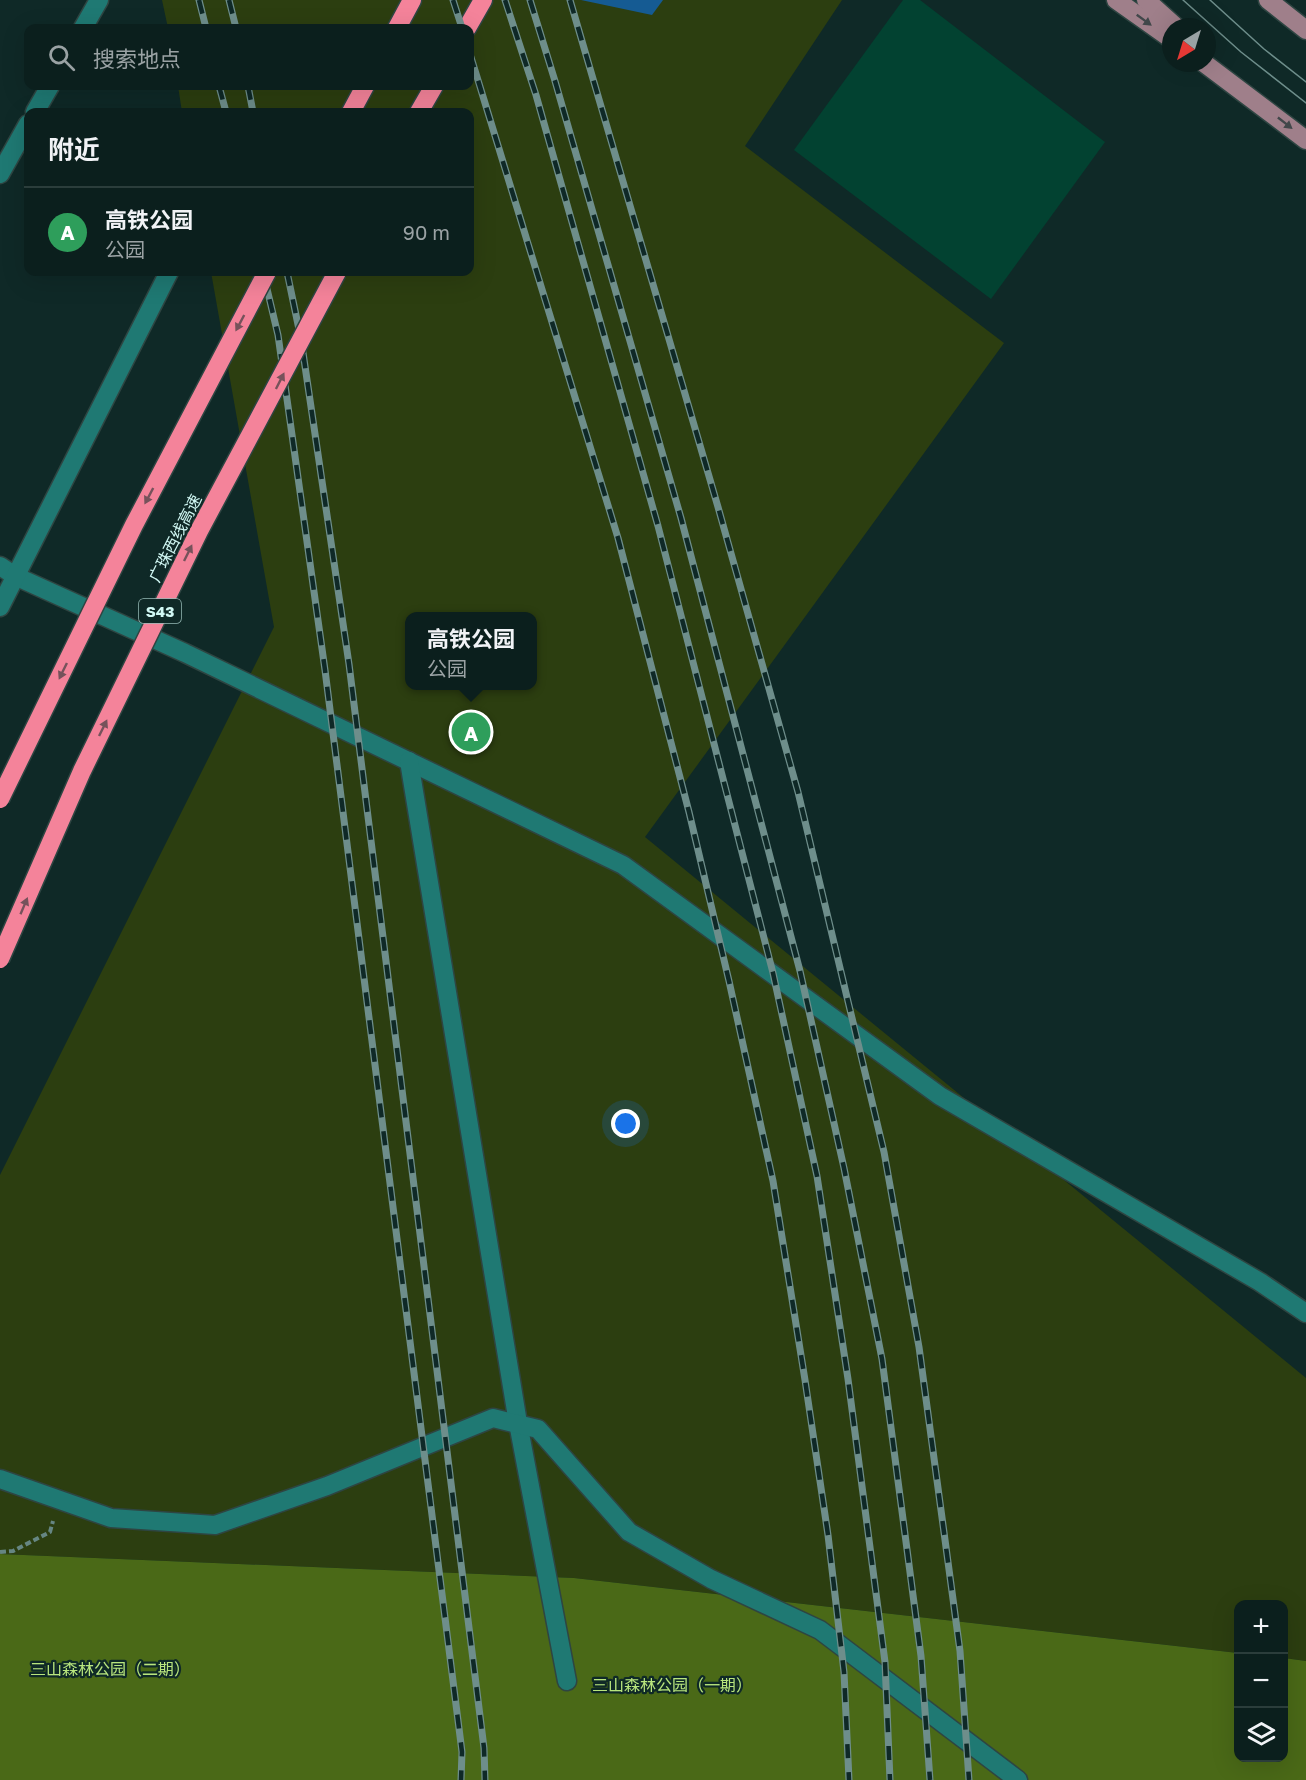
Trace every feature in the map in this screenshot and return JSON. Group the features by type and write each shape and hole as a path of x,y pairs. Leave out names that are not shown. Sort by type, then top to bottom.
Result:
{"highway":[{"path":"398,24 412,0"},
{"path":"468,24 483,0"},
{"path":"353,108 363,90"},
{"path":"421,108 432,90"},
{"path":"0,798 134,525 265,276"},
{"name":"广珠西线高速","path":"0,959 82,771 194,541 335,276"}],"main road":[{"path":"1116,0 1162,33"},
{"path":"1146,0 1166,18"},
{"path":"1268,0 1306,30"},
{"path":"1216,63 1265,107"},
{"path":"1216,72 1306,140"}],"street":[{"path":"85,24 99,0"},
{"path":"37,108 48,90"},
{"path":"0,174 24,131"},
{"path":"0,607 8,571 168,276"},
{"path":"8,571 185,653 623,865 940,1096 1260,1282 1306,1313"},
{"path":"409,761 518,1424 567,1681"},
{"path":"0,1479 111,1518 215,1525 327,1486 493,1418 538,1429 629,1533 711,1579 820,1630 1018,1780"}],"path":[{"path":"0,1552 13,1551 50,1532 59,1500"}],"green space":[{"path":"162,0 842,0 745,146 1004,343 645,837 1306,1378 1306,1661 1288,1659 1288,1600 1234,1600 1234,1653 574,1578 0,1554 0,1175 274,627 212,276 474,276 474,108 181,108 179,90 474,90 474,24 167,24"},
{"path":"0,1554 574,1578 1234,1653 1234,1762 1288,1762 1288,1659 1306,1661 1306,1780 0,1780"}],"water":[{"path":"581,0 663,0 652,15"}],"building":[{"path":"903,0 920,0 1105,142 991,299 794,150"}],"tram line":[{"path":"1183,0 1241,52 1306,103"},
{"path":"1210,0 1264,49 1306,82"}],"railway":[{"path":"199,0 205,24"},
{"path":"229,0 235,24"},
{"path":"453,0 461,24"},
{"path":"505,0 536,95 658,526 773,973 817,1176 848,1379 885,1662 890,1780"},
{"path":"530,0 681,518 800,971 844,1168 882,1359 921,1656 930,1780"},
{"path":"570,0 718,507 798,792 884,1152 919,1347 960,1651 969,1780"},
{"path":"474,67 618,538 689,812 773,1181 828,1535 844,1672 849,1780"},
{"path":"220,90 225,108"},
{"path":"249,90 252,108"},
{"path":"264,276 278,335 325,670 462,1752 461,1780"},
{"path":"288,276 301,339 349,664 484,1748 485,1780"}],"place":[{"name":"高铁公园","path":"471,732"}],"park label":[{"name":"三山森林公园（二期）","path":"110,1669"},
{"name":"三山森林公园（一期）","path":"672,1685"}]}
